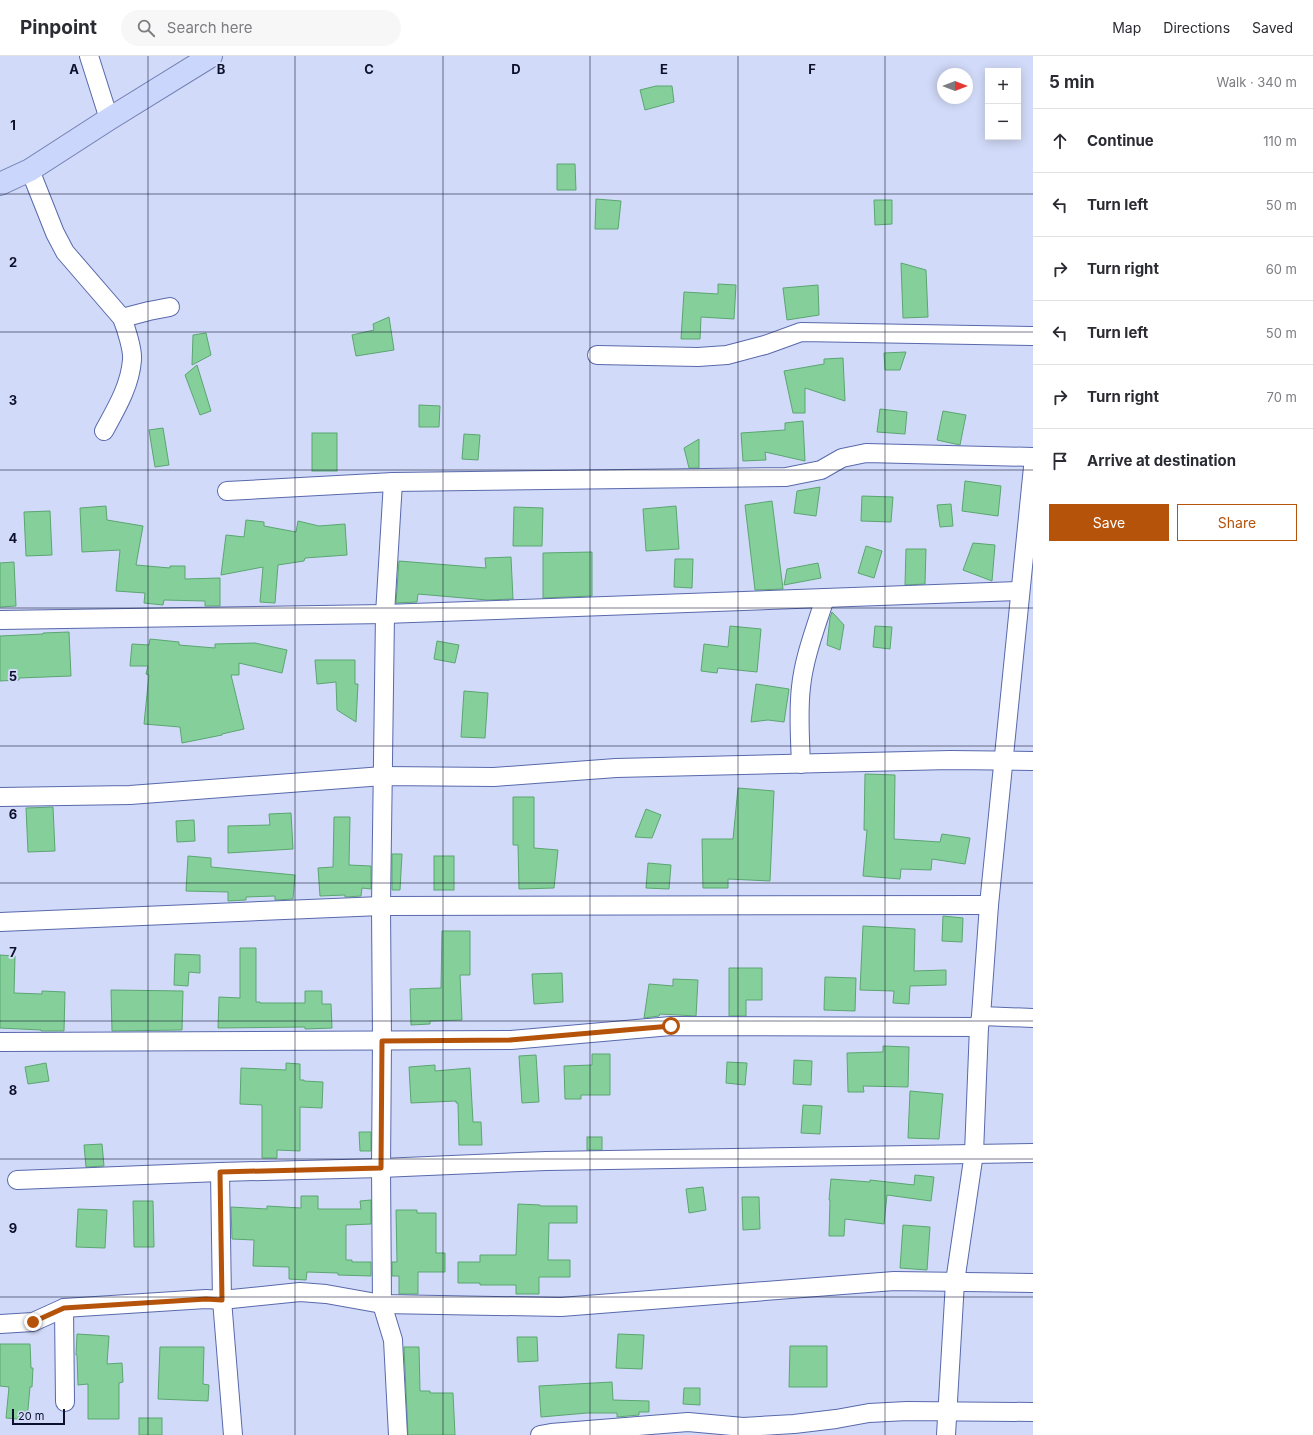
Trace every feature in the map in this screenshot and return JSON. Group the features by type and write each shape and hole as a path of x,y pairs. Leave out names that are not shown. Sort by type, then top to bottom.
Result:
{"main road":[{"path":"0,184 30,170 211,56"}],"street":[{"path":"89,56 109,119"},
{"path":"30,170 55,233 65,252 122,318 126,328 132,359 128,383 104,432"},
{"path":"122,318 170,307"},
{"path":"597,355 698,357 727,355 766,344 800,332 1033,336"},
{"path":"227,491 393,482 786,477 822,470 842,458 866,453 1033,457"},
{"path":"946,1435 955,1282 974,1153 980,1021 989,905 1033,467"},
{"path":"393,482 385,614 381,906 381,1168 382,1304 393,1340 398,1435"},
{"path":"0,620 385,614 1020,591"},
{"path":"801,764 800,686 806,660 825,598"},
{"path":"0,797 130,795 383,776 494,777 616,768 950,760 1003,762 1033,761"},
{"path":"0,922 381,906 989,905"},
{"path":"0,1042 510,1040 671,1026 980,1021 1033,1018"},
{"path":"17,1180 220,1172 381,1168 546,1160 1033,1153"},
{"path":"220,1172 222,1300 233,1435"},
{"path":"0,1324 33,1322 64,1308 206,1299 222,1300 300,1292 326,1294 382,1304 561,1307 894,1281 1033,1283"},
{"path":"64,1308 65,1402"},
{"path":"540,1435 688,1422 743,1427 794,1424 869,1413 948,1411 1033,1412"}],"building":[{"path":"656,86 672,86 674,102 645,110 640,90"},
{"path":"557,164 575,164 576,190 557,190"},
{"path":"596,199 621,201 618,229 595,229"},
{"path":"874,200 892,200 892,224 875,225"},
{"path":"901,263 926,270 928,317 903,318"},
{"path":"718,284 736,285 734,319 701,317 700,339 681,339 684,292 718,294"},
{"path":"818,285 819,315 787,320 783,288"},
{"path":"389,317 394,350 356,356 352,335 374,330 373,324"},
{"path":"206,333 211,355 192,365 193,335"},
{"path":"906,352 900,370 885,370 884,353"},
{"path":"843,358 845,401 805,388 805,413 793,413 784,371 824,364 824,359"},
{"path":"197,365 211,411 200,415 185,375"},
{"path":"419,405 440,406 439,427 419,427"},
{"path":"880,409 907,412 905,434 877,432"},
{"path":"943,411 966,415 960,445 937,440"},
{"path":"803,421 805,461 765,452 766,460 743,461 741,433 785,430 785,423"},
{"path":"163,428 169,465 155,467 149,430"},
{"path":"312,433 337,433 337,471 312,471"},
{"path":"464,434 480,435 478,460 462,459"},
{"path":"699,439 699,468 689,468 684,448"},
{"path":"965,481 1001,486 998,516 962,511"},
{"path":"820,487 816,516 794,513 797,491"},
{"path":"862,496 893,497 891,522 861,521"},
{"path":"772,501 783,589 755,590 745,505"},
{"path":"951,504 953,526 940,527 937,505"},
{"path":"106,506 107,520 143,526 136,565 170,568 170,566 185,566 185,579 220,578 220,606 205,606 205,601 164,600 163,605 144,603 145,593 116,591 120,550 82,552 80,508"},
{"path":"676,506 679,549 646,551 643,509"},
{"path":"514,507 543,508 542,546 513,546"},
{"path":"50,511 52,555 26,556 24,512"},
{"path":"246,520 264,522 264,526 296,532 298,521 319,526 345,524 347,555 305,558 304,561 278,565 275,603 260,602 263,567 221,575 226,535 244,537"},
{"path":"973,543 995,545 992,581 963,570"},
{"path":"866,546 882,551 874,578 858,573"},
{"path":"906,549 926,549 925,584 905,585"},
{"path":"592,552 592,596 543,598 543,553"},
{"path":"511,557 513,599 487,600 418,594 417,602 396,603 399,561 486,568 485,558"},
{"path":"675,559 693,559 692,588 674,587"},
{"path":"14,562 16,606 0,607 0,563"},
{"path":"818,563 821,578 784,585 787,569"},
{"path":"832,612 844,625 840,650 827,645"},
{"path":"730,626 761,629 757,672 718,668 717,673 701,671 704,644 728,647"},
{"path":"875,626 892,627 890,649 873,647"},
{"path":"69,632 71,676 19,678 19,680 0,681 0,636"},
{"path":"150,639 179,642 179,645 215,648 215,644 255,643 287,650 282,673 239,663 239,675 231,675 244,729 182,743 180,727 144,724 149,675 146,674 148,666 130,666 132,644 149,645"},
{"path":"437,641 459,645 455,663 434,659"},
{"path":"315,660 355,660 355,684 358,684 356,722 337,710 336,682 317,684"},
{"path":"756,684 789,689 784,722 768,720 751,722"},
{"path":"464,691 488,693 485,738 461,737"},
{"path":"865,774 895,775 894,839 940,842 942,834 970,838 965,864 932,859 931,870 901,869 900,879 863,876 867,830 864,830"},
{"path":"738,788 774,791 770,881 728,879 728,888 703,888 702,839 733,839"},
{"path":"513,797 534,797 534,848 558,850 554,888 519,889 518,845 513,845"},
{"path":"53,807 55,851 28,852 26,808"},
{"path":"646,809 661,815 652,838 635,837"},
{"path":"291,813 293,849 228,853 228,826 270,825 269,814"},
{"path":"334,817 350,817 349,865 371,866 371,889 362,888 361,896 320,896 318,868 333,867"},
{"path":"194,820 195,841 177,842 176,821"},
{"path":"392,854 402,854 400,890 392,890"},
{"path":"188,856 211,858 211,867 295,875 293,899 275,900 275,896 246,897 246,900 228,901 228,892 186,891"},
{"path":"434,856 454,856 454,890 434,890"},
{"path":"648,863 671,865 669,889 646,888"},
{"path":"943,916 963,918 962,942 942,941"},
{"path":"863,926 915,929 914,971 946,970 946,985 910,986 909,1004 893,1003 894,991 860,990"},
{"path":"442,931 470,931 470,975 460,975 462,1020 430,1021 430,1024 411,1025 410,989 441,988"},
{"path":"240,948 256,948 256,1002 305,1003 305,991 322,991 322,1004 331,1004 332,1028 218,1028 219,997 240,998"},
{"path":"175,954 200,955 200,973 189,972 188,986 174,985"},
{"path":"0,955 15,956 14,993 42,994 42,991 65,992 64,1031 0,1028"},
{"path":"729,968 762,968 762,1000 746,1000 746,1016 729,1016"},
{"path":"562,973 563,1002 534,1004 532,974"},
{"path":"825,977 856,978 855,1011 824,1010"},
{"path":"673,979 698,980 696,1016 660,1014 659,1016 644,1018 649,984 673,986"},
{"path":"111,990 183,991 182,1030 112,1031"},
{"path":"883,1046 909,1047 908,1087 863,1086 864,1092 848,1092 847,1053 883,1052"},
{"path":"592,1054 610,1054 610,1095 581,1095 581,1099 565,1099 564,1066 592,1065"},
{"path":"536,1055 539,1102 522,1103 519,1056"},
{"path":"794,1060 812,1061 811,1085 793,1084"},
{"path":"727,1062 747,1063 745,1085 726,1083"},
{"path":"46,1063 49,1081 28,1084 25,1067"},
{"path":"286,1063 300,1064 300,1080 323,1082 322,1108 300,1107 300,1151 277,1150 277,1158 262,1158 262,1105 240,1104 241,1068 286,1070"},
{"path":"435,1065 435,1071 470,1068 473,1122 481,1122 482,1145 459,1145 458,1103 456,1103 456,1101 411,1103 409,1067"},
{"path":"910,1091 943,1094 939,1139 908,1138"},
{"path":"803,1105 822,1106 820,1134 801,1133"},
{"path":"359,1132 371,1132 371,1151 360,1151"},
{"path":"587,1137 602,1137 602,1150 587,1150"},
{"path":"102,1144 104,1166 86,1167 84,1145"},
{"path":"915,1175 934,1177 931,1201 887,1195 884,1224 845,1219 844,1236 829,1236 829,1200 831,1179 870,1182 870,1180 914,1185"},
{"path":"703,1187 706,1210 689,1213 686,1189"},
{"path":"301,1196 318,1196 318,1209 361,1209 360,1201 371,1200 371,1224 346,1225 346,1260 352,1260 352,1262 371,1262 371,1276 307,1272 306,1280 289,1279 289,1267 253,1266 254,1240 232,1239 231,1207 267,1209 267,1206 301,1208"},
{"path":"742,1197 759,1197 760,1229 743,1230"},
{"path":"133,1201 153,1201 154,1247 134,1247"},
{"path":"518,1204 540,1206 577,1206 577,1223 549,1223 548,1260 570,1260 570,1277 539,1277 539,1294 516,1294 516,1285 480,1285 480,1283 458,1283 458,1262 480,1262 480,1255 516,1255"},
{"path":"78,1209 107,1210 105,1248 76,1247"},
{"path":"396,1210 417,1210 417,1213 436,1213 436,1253 445,1253 445,1272 418,1272 418,1294 399,1294 399,1276 392,1276 392,1262 397,1262"},
{"path":"903,1225 930,1227 927,1270 900,1268"},
{"path":"77,1334 109,1336 107,1364 122,1363 123,1382 119,1383 119,1419 88,1419 88,1384 78,1385 76,1355"},
{"path":"618,1334 644,1335 642,1369 616,1368"},
{"path":"517,1337 537,1337 538,1361 518,1362"},
{"path":"0,1344 30,1344 31,1368 33,1368 27,1420 6,1418 9,1387 0,1386"},
{"path":"790,1346 827,1346 827,1387 789,1387"},
{"path":"160,1347 204,1347 203,1384 209,1385 208,1401 158,1399"},
{"path":"404,1347 419,1347 420,1391 430,1391 430,1393 453,1393 455,1435 408,1435"},
{"path":"612,1382 613,1400 649,1401 649,1412 639,1412 639,1415 617,1417 617,1413 587,1413 541,1417 539,1386"},
{"path":"684,1388 700,1388 700,1405 683,1404"},
{"path":"139,1418 162,1418 162,1435 139,1435"}],"route":[{"path":"33,1322 64,1308 206,1299 222,1300 220,1172 381,1168 382,1041 510,1040 671,1026"}]}
